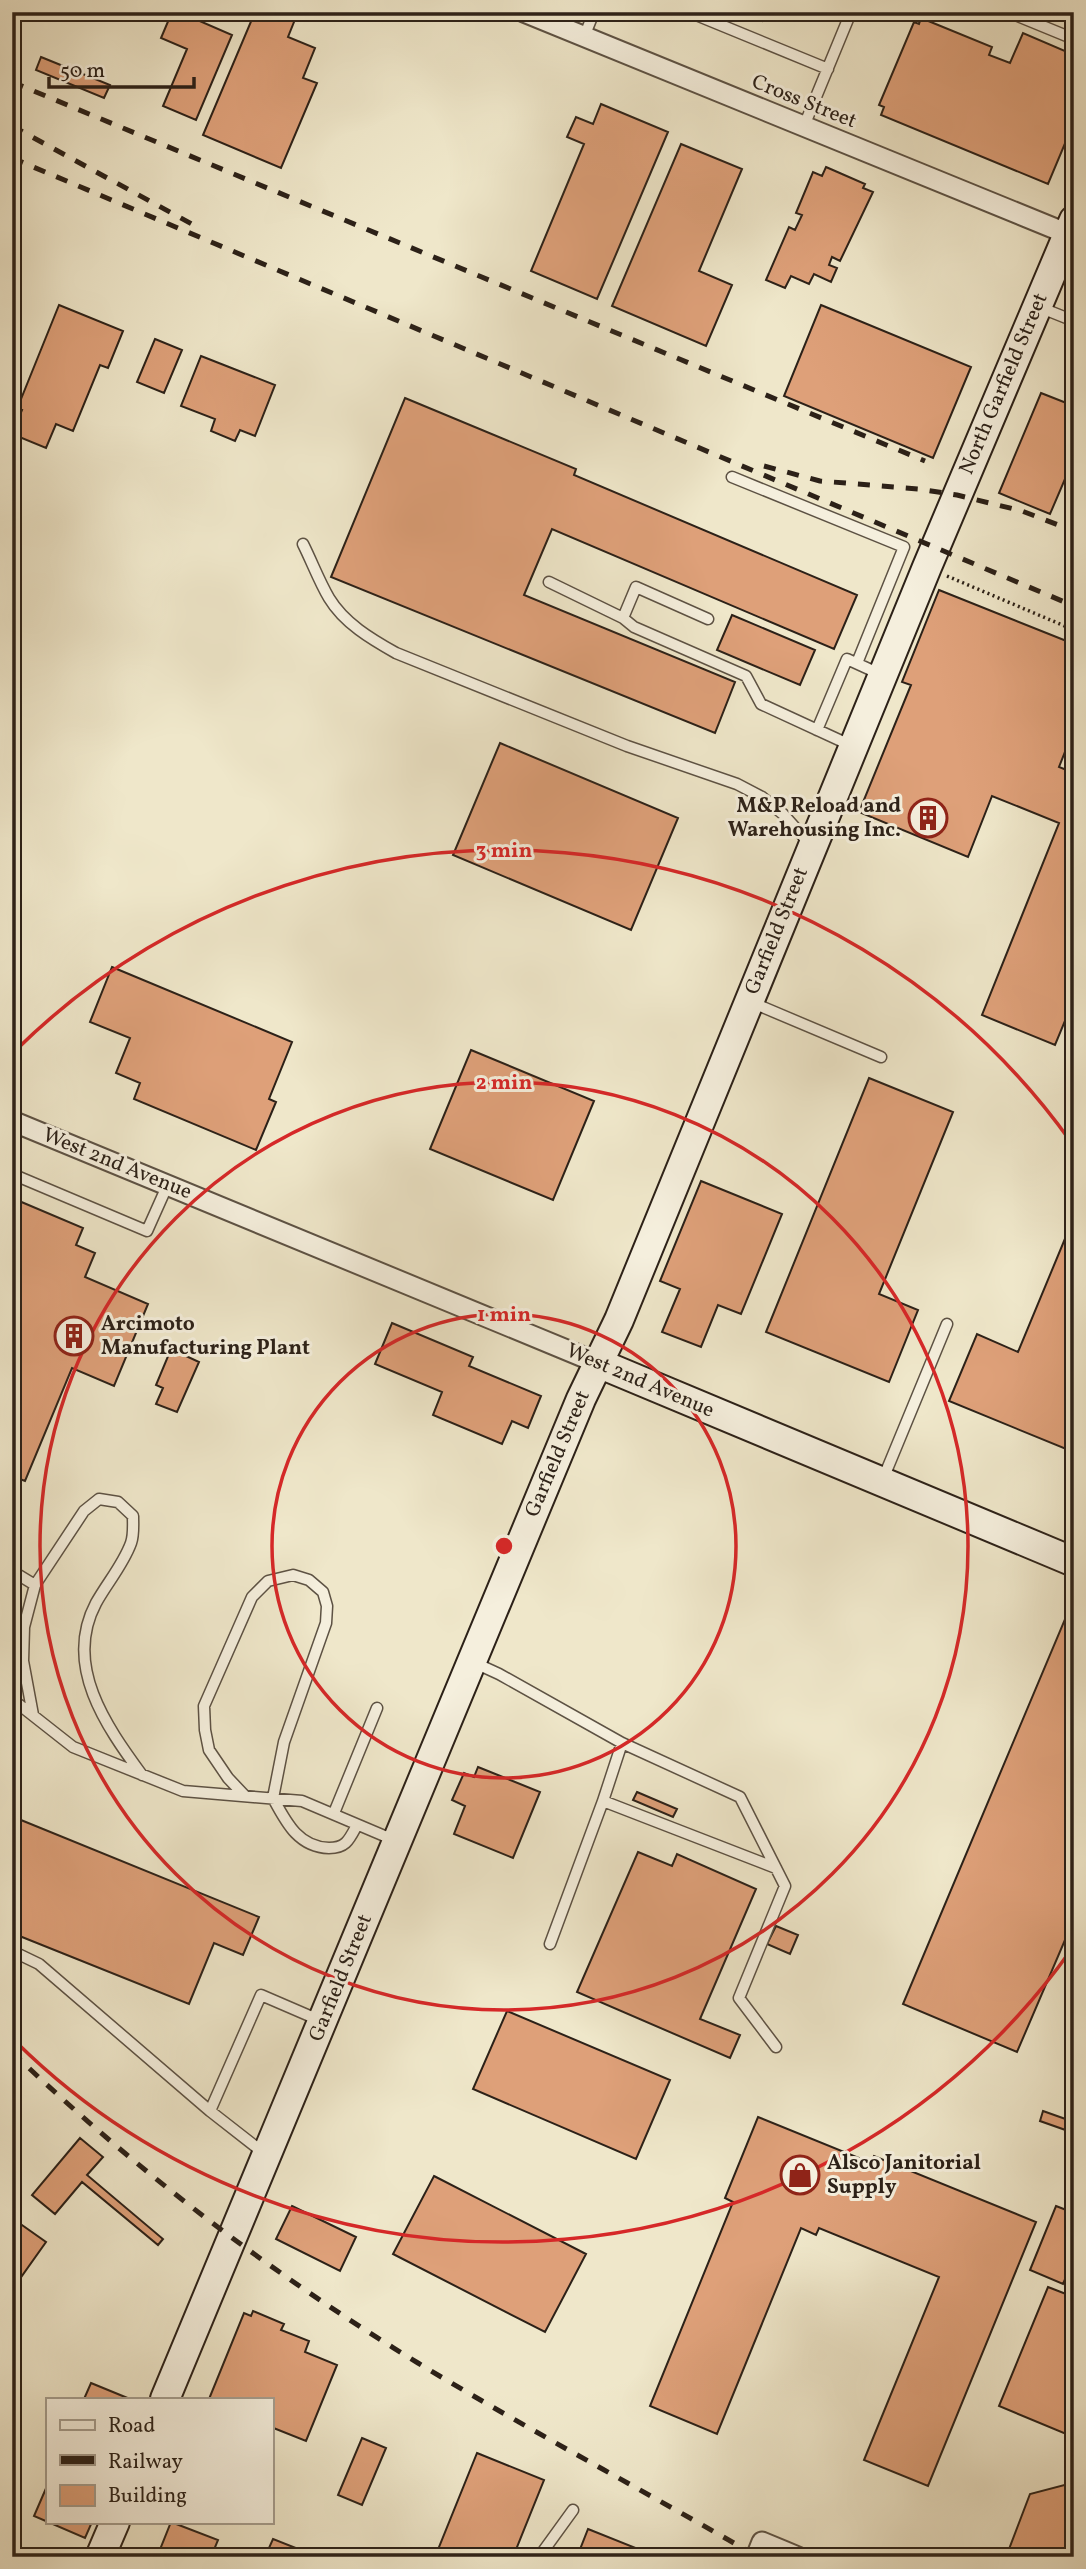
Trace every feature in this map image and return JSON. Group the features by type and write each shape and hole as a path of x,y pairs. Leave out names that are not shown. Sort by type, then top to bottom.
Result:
{"street":[{"name":"Cross Street","path":"524,12 804,126 1071,227"},
{"name":"North Garfield Street","path":"931,557 1071,227"},
{"name":"Garfield Street","path":"165,2398 471,1662 598,1363 619,1320 854,746 870,669 931,557"},
{"name":"West 2nd Avenue","path":"12,1121 1074,1562"},
{"path":"100,2557 114,2524"},
{"path":"759,2549 798,2557"}],"lane":[{"path":"584,37 594,12"},
{"path":"689,12 828,69"},
{"path":"804,126 851,12"},
{"path":"1008,12 1074,40"},
{"path":"1038,306 1074,321"},
{"path":"732,477 904,547 870,669 847,660 817,730"},
{"path":"303,544 330,600 349,621 376,642 396,653 627,746 737,784 762,797 783,814 811,846"},
{"path":"549,582 623,618 634,627 746,676 761,704 854,746"},
{"path":"623,618 636,587 708,619"},
{"path":"749,1002 881,1057"},
{"path":"12,1174 146,1231 168,1184"},
{"path":"881,1482 947,1324"},
{"path":"33,1715 23,1661 24,1627 35,1585 85,1511 99,1499 118,1503 133,1516 133,1541 95,1604 86,1629 82,1656 93,1694 113,1736 142,1775"},
{"path":"12,1570 35,1585"},
{"path":"246,1796 228,1778 209,1750 204,1706 252,1597 268,1580 293,1575 309,1580 323,1592 327,1606 327,1623 284,1742 273,1798 288,1826 309,1844 339,1848 348,1843 356,1825"},
{"path":"471,1662 499,1674 622,1743 740,1797 785,1886 739,1998 776,2047"},
{"path":"12,1699 73,1747 183,1791 302,1801 398,1841"},
{"path":"334,1813 377,1708"},
{"path":"550,1944 622,1743"},
{"path":"603,1801 776,1868"},
{"path":"12,1951 39,1964 210,2111 267,2156"},
{"path":"210,2111 261,1995 323,2021"},
{"path":"540,2557 573,2510"}],"path":[{"path":"931,557 1074,630"}],"building":[{"path":"172,12 179,12 232,35 196,120 163,106 187,49 161,38"},
{"path":"255,12 298,12 288,37 315,48 303,78 317,83 281,168 203,135"},
{"path":"740,12 765,12 762,21"},
{"path":"921,18 992,47 989,55 1010,63 1023,33 1067,52 1070,45 1074,46 1074,122 1048,184 881,115 884,107 879,105 914,22 919,24"},
{"path":"41,57 110,85 104,98 36,70"},
{"path":"601,104 668,132 597,299 531,271 584,144 567,137 576,117 593,124"},
{"path":"681,144 742,169 699,271 732,285 706,346 612,306"},
{"path":"826,167 865,184 863,188 873,192 840,261 832,257 829,265 837,268 831,282 814,274 809,284 791,276 785,288 766,280 789,227 795,230 802,215 796,213 813,172 822,176"},
{"path":"59,305 123,331 108,368 100,365 73,431 56,424 46,448 12,434 22,410 17,409"},
{"path":"821,305 971,367 933,458 784,396"},
{"path":"155,339 182,350 164,393 137,382"},
{"path":"201,356 275,385 255,436 240,430 235,441 211,431 215,419 181,406"},
{"path":"1041,393 1074,406 1074,458 1050,514 999,493"},
{"path":"405,398 576,469 574,475 857,595 834,649 552,529 524,595 735,682 715,733 331,577"},
{"name":"M&P Reload and Warehousing Inc.","path":"939,590 1074,644 1074,717 1068,732 1072,734 1059,767 1074,773 1074,999 1055,1045 982,1015 1059,823 992,796 968,857 859,812 911,685 902,682"},
{"path":"732,615 815,650 800,685 717,650"},
{"path":"500,743 678,818 631,930 453,855"},
{"path":"112,967 292,1042 269,1099 276,1102 256,1150 134,1099 140,1083 116,1073 130,1038 90,1022"},
{"path":"471,1050 594,1101 553,1200 430,1149"},
{"path":"869,1078 953,1112 879,1294 918,1310 889,1382 766,1332"},
{"path":"701,1181 782,1214 741,1314 718,1305 701,1347 662,1332 680,1289 660,1281"},
{"name":"Arcimoto Manufacturing Plant","path":"12,1198 83,1228 76,1245 95,1253 85,1277 148,1304 114,1386 72,1368 25,1481 12,1476"},
{"path":"1074,1217 1074,1445 1071,1451 949,1401 977,1334 1018,1352"},
{"path":"392,1323 473,1357 469,1366 541,1396 528,1428 512,1421 502,1444 433,1415 442,1392 375,1364"},
{"path":"171,1349 199,1362 177,1412 156,1404 163,1388 156,1385"},
{"path":"1068,1612 1074,1615 1074,1919 1017,2052 903,2004"},
{"path":"478,1767 540,1792 513,1858 454,1834 465,1806 452,1800 464,1773 474,1777"},
{"path":"637,1792 677,1809 673,1817 633,1800"},
{"path":"16,1818 259,1917 243,1955 214,1943 189,2004 12,1933 12,1828"},
{"path":"638,1852 672,1866 677,1854 756,1889 700,2019 740,2035 730,2058 577,1992"},
{"path":"776,1926 798,1935 790,1954 767,1944"},
{"path":"507,2011 670,2080 636,2159 473,2089"},
{"path":"1043,2111 1074,2122 1074,2133 1040,2121"},
{"path":"758,2117 871,2163 874,2156 1036,2222 928,2486 864,2460 939,2277 819,2228 816,2235 801,2228 717,2434 650,2406 733,2202 725,2198"},
{"path":"80,2138 103,2157 87,2175 163,2239 158,2245 82,2182 55,2214 32,2195"},
{"path":"434,2176 586,2254 545,2332 393,2254"},
{"path":"292,2206 356,2237 340,2271 276,2239"},
{"path":"1056,2206 1074,2213 1074,2264 1072,2263 1063,2284 1030,2270"},
{"path":"12,2218 46,2242 19,2280 12,2275"},
{"path":"1048,2287 1071,2296 1074,2290 1074,2430 1071,2436 999,2406"},
{"path":"253,2311 284,2324 281,2330 309,2341 305,2352 337,2365 306,2441 273,2428 273,2398 209,2398 244,2313 251,2316"},
{"path":"91,2383 128,2398 84,2398"},
{"path":"362,2438 386,2448 362,2505 338,2495"},
{"path":"477,2453 544,2480 513,2557 435,2557"},
{"path":"1072,2483 1074,2557 1006,2557 1030,2494"},
{"path":"46,2488 46,2522 34,2516"},
{"path":"53,2524 91,2524 85,2538"},
{"path":"170,2524 218,2540 211,2557 157,2557"},
{"path":"588,2529 658,2557 577,2557"},
{"path":"273,2539 316,2556 316,2557 265,2557"}],"railway":[{"path":"12,82 925,461"},
{"path":"12,126 201,229"},
{"path":"12,158 1074,606"},
{"path":"764,466 820,481 919,489 957,495 1022,511 1074,531"},
{"path":"12,2052 156,2179 310,2293 460,2388 758,2557"}],"place":[{"name":"M&P Reload and Warehousing Inc.","path":"928,818"},
{"name":"Arcimoto Manufacturing Plant","path":"74,1336"},
{"name":"Alsco Janitorial Supply","path":"800,2175"}]}
